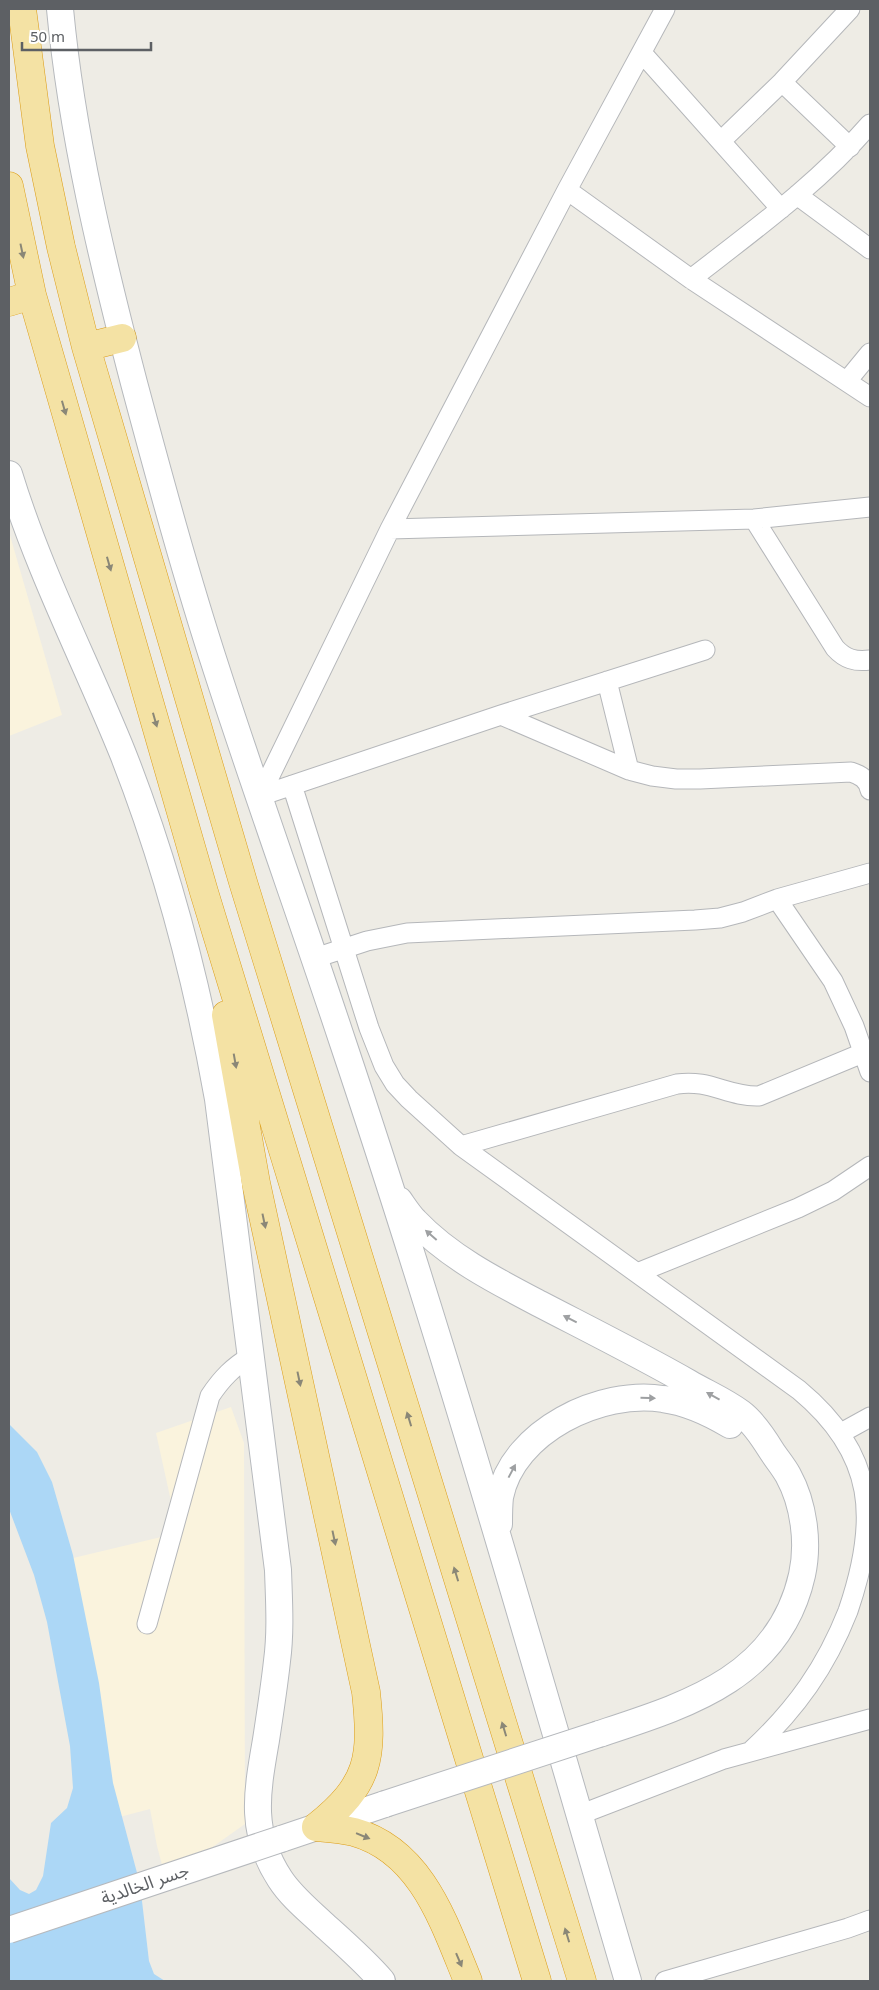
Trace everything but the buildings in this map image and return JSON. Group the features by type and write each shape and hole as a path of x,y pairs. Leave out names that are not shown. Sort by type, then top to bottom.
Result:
{"highway":[{"path":"22,9 40,146 61,247 86,347 243,882 582,1981"},
{"path":"9,186 20,298 537,1981"},
{"path":"86,347 122,338"},
{"path":"204,892 243,882"},
{"path":"204,892 254,1173 366,1692 370,1724 369,1753 360,1780 347,1800 316,1826"},
{"path":"316,1826 354,1832 381,1843 400,1856 414,1872 436,1904 468,1981"}],"main road":[{"path":"60,9 78,140 97,239 122,338 189,579 217,671 385,1169 498,1534 628,1981"},
{"path":"9,474 30,539 49,587 125,762 148,820 175,906 205,1028 216,1090 278,1570 280,1614 274,1685 258,1782 258,1823 270,1862 284,1885 293,1896 382,1981"},
{"name":"جسر الخالدية","path":"9,1930 691,1702 744,1670 768,1646 785,1622 797,1597 805,1562 804,1531 798,1501 788,1475 761,1434 743,1414 722,1401 646,1358 509,1288 459,1258 414,1220 398,1198 385,1169"},
{"path":"498,1534 500,1497 511,1469 530,1446 558,1422 590,1406 626,1398 663,1398 697,1408 726,1422 747,1434 773,1453"}],"street":[{"path":"260,796 390,529 567,190 665,9"},
{"path":"721,142 782,82 850,9"},
{"path":"642,53 781,209"},
{"path":"782,82 850,147"},
{"path":"692,279 825,172 870,124"},
{"path":"567,190 692,279 870,397"},
{"path":"798,195 870,249"},
{"path":"846,381 870,354"},
{"path":"390,529 754,519 870,507"},
{"path":"754,519 835,648 848,659 856,661 870,660"},
{"path":"260,796 501,715 705,650"},
{"path":"607,682 629,770"},
{"path":"501,715 629,770 652,776 676,779 851,772 865,779 870,790"},
{"path":"292,785 369,1028 384,1066 409,1099 461,1146 799,1390 814,1403 841,1433 853,1453 862,1474 868,1496 870,1519 869,1541 858,1587 833,1647 817,1676 798,1703 776,1728 752,1750"},
{"path":"315,958 387,936 407,933 712,919 743,912 776,900 870,873"},
{"path":"776,900 833,981 867,1052 870,1072"},
{"path":"461,1146 677,1084 697,1083 739,1095 759,1096 867,1052"},
{"path":"637,1273 798,1208 833,1191 870,1166"},
{"path":"147,1624 210,1396 221,1380 235,1366 251,1356"},
{"path":"841,1433 870,1418"},
{"path":"579,1815 691,1771 752,1750 870,1720"},
{"path":"666,1981 839,1931 870,1920"}],"shaded area":[{"path":"9,532 62,715 9,736"},
{"path":"231,1407 244,1443 245,1824 166,1880 150,1809 108,1820 48,1564 178,1533 156,1433"}],"water":[{"path":"9,1424 37,1452 52,1482 73,1555 99,1683 113,1783 140,1884 149,1961 154,1974 165,1981 9,1981 9,1878 20,1890 29,1894 36,1890 43,1876 51,1823 67,1808 73,1788 70,1746 47,1622 34,1575 9,1509"}]}
